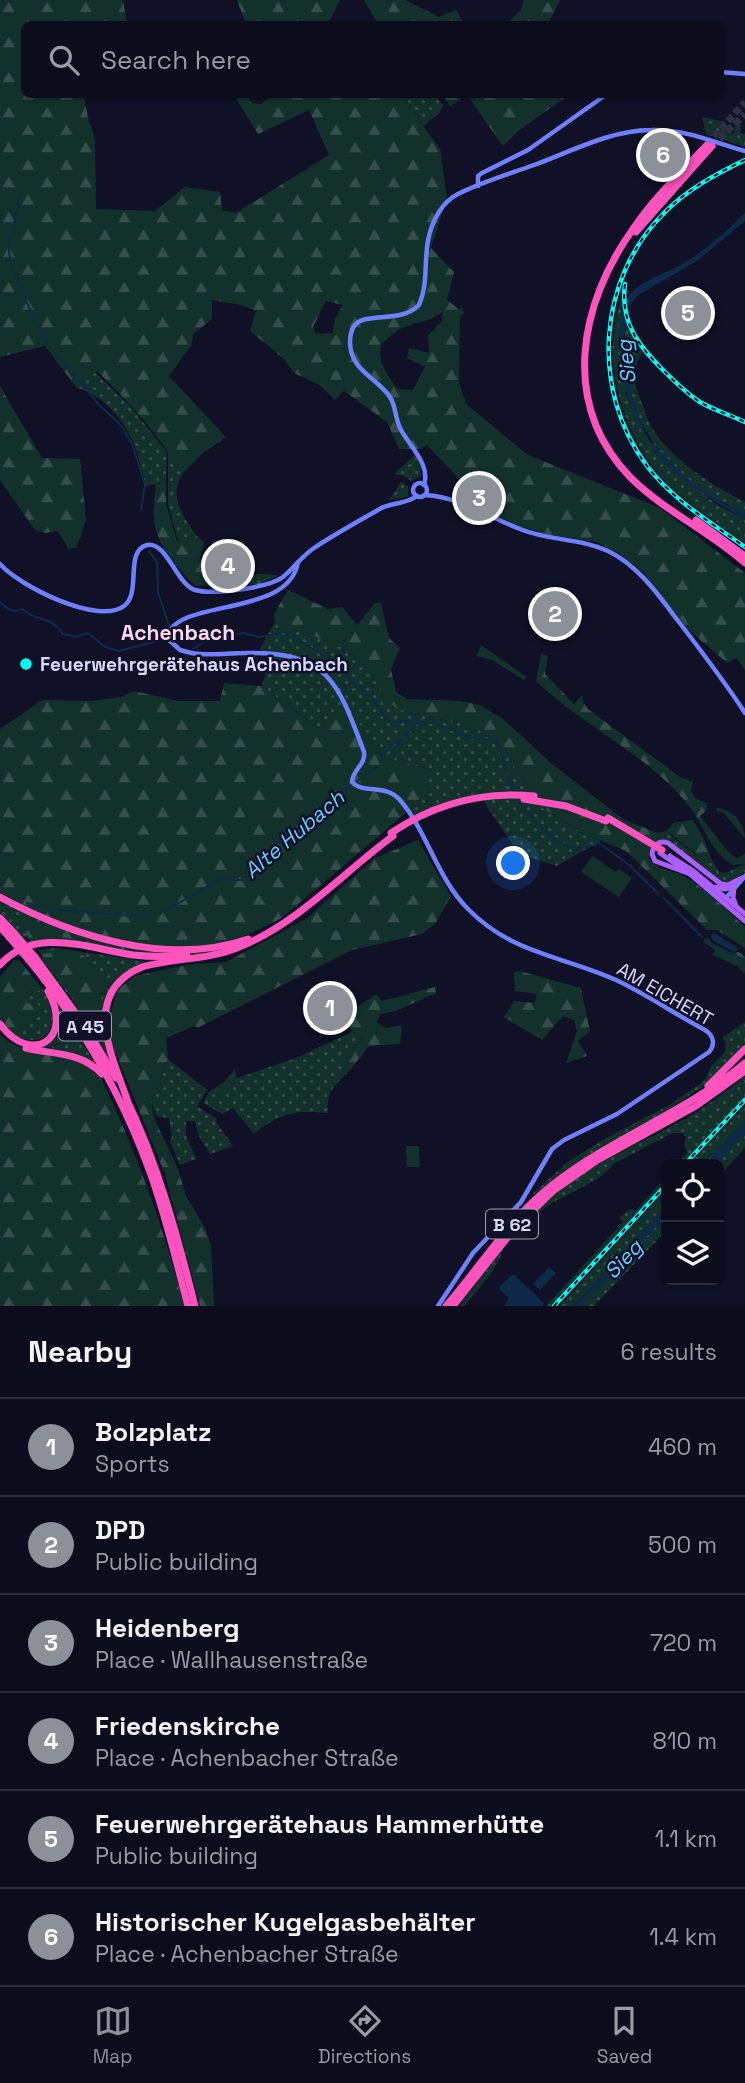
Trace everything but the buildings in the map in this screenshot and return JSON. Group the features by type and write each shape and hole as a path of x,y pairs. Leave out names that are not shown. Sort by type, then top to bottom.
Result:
{"highway":[{"path":"709,146 641,218 610,267 590,317 584,366 593,416 616,460 644,489 745,556"},
{"path":"694,522 745,563"},
{"path":"0,965 14,953 43,943 72,943 135,955 164,957 212,951 276,926 392,834 418,820 455,806 494,799 555,803 597,817 661,851"},
{"path":"127,1099 106,1034 105,1014 109,997 122,978 155,964 236,949 264,936 291,920 392,834"},
{"path":"0,897 71,928 142,946 199,950 252,937"},
{"name":"A 45","path":"0,918 85,1026 127,1099 165,1196 195,1306"},
{"name":"A 45","path":"0,928 12,936"},
{"path":"0,972 7,962 23,952 44,946 77,948 142,959 188,960"},
{"path":"0,1024 13,1038 30,1045 46,1041 54,1033 58,1020 56,1009 32,961"},
{"name":"A 45","path":"32,961 81,1031 137,1138 157,1191 188,1306"},
{"path":"0,1030 22,1046 86,1060 98,1069 113,1088"},
{"name":"B 62","path":"666,1117 713,1082 745,1049"},
{"name":"B 62","path":"441,1305 511,1224 540,1195 593,1157 716,1086 745,1063"},
{"name":"B 62","path":"453,1306 515,1228 554,1190 596,1161 696,1107 745,1071"}],"main road":[{"path":"690,874 655,861 652,853 654,846 662,842 670,844 721,884 732,884 743,877"},
{"path":"661,851 745,915"},
{"path":"661,851 711,885 745,921"},
{"path":"711,885 725,889 734,887 733,898 738,909"}],"street":[{"path":"724,72 745,74"},
{"path":"478,186 478,176 482,173 528,150 601,98"},
{"path":"0,564 19,581 38,590 82,608 103,611 120,609 130,600 136,556 146,545 161,550 185,583 201,591 268,584 284,576 313,548 376,510 402,503 424,488 425,471 420,458 400,427 390,397 363,373 353,359 351,334 359,322 402,316 417,308 422,297 426,244 435,220 453,197 604,140 635,131 689,133 742,150"},
{"path":"416,494 414,487 424,488 521,530 594,545 620,558 640,575 662,600 745,713"},
{"name":"AM EICHERT","path":"298,562 292,579 276,593 185,620 172,628 167,639 184,652 288,655 318,668 340,693 365,755 352,778 355,785 391,792 411,814 450,888 465,907 491,929 536,953 597,972 634,988 665,1009 705,1030 712,1037 713,1047 705,1055 617,1114 564,1140 552,1149 525,1197 473,1253 441,1305"},
{"path":"724,900 743,877"}],"green space":[{"path":"0,0 123,0 126,21 21,21 21,98 85,98 95,139 96,209 155,211 185,187 220,192 222,210 236,213 329,155 309,110 258,134 236,98 249,98 252,103 261,104 268,98 403,98 440,149 447,198 431,248 454,272 447,300 459,309 462,308 464,313 460,316 459,382 466,404 528,455 660,508 745,573 745,670 737,658 727,663 689,630 642,571 618,553 596,542 550,535 518,526 455,495 465,485 427,445 421,449 399,449 387,422 344,391 335,400 320,385 294,373 284,359 250,331 256,311 241,305 212,300 212,319 193,334 192,344 169,376 226,437 203,453 182,474 143,419 97,371 77,388 45,346 0,357","holes":["326,301 343,305 335,318 333,333 316,334 313,327","443,312 442,321 428,336 429,353 409,348 407,358 425,367 413,390 398,389 382,362 381,344 399,329"]},
{"path":"237,0 340,0 330,21 245,21"},
{"path":"364,0 405,0 439,17 456,10 462,21 376,21"},
{"path":"524,0 560,0 550,21 509,21 521,10"},
{"path":"403,98 437,98 443,105 440,112 424,126"},
{"path":"444,98 463,98 451,106"},
{"path":"469,98 565,98 519,130 503,146"},
{"path":"702,117 725,122 724,130 733,134 736,124 741,125 740,133 745,134 745,147 706,134"},
{"path":"622,293 626,395 655,452 717,505 745,519 745,543 675,491 661,477 649,462 630,428 614,371 614,330"},
{"path":"626,320 643,352 635,371 635,383 652,428 681,461 745,502 745,512 690,481 668,461 650,438 637,412 628,384"},
{"path":"95,372 130,406 167,452 166,482 146,486 136,449 124,426 103,402 77,388"},
{"path":"0,386 42,458 80,459 86,519 77,547 69,549 58,531 45,533 35,530 0,480"},
{"path":"168,450 182,474 177,490 179,506 196,535 178,541 168,504"},
{"path":"415,455 420,464 421,476 411,481 405,476 394,474"},
{"path":"166,482 166,504 177,541 196,535 204,543 200,558 223,572 247,571 251,574 279,575 261,584 196,586 169,556 155,528 156,485"},
{"path":"401,482 408,486 408,497 389,500"},
{"path":"288,590 328,609 342,607 357,625 375,603 381,603 389,638 400,648 391,669 396,692 407,699 461,701 480,705 503,719 552,764 623,819 657,833 667,831 664,840 651,845 651,861 686,877 724,907 745,927 745,948 717,930 707,930 626,851 580,832 543,808 500,746 474,726 396,708 363,662 348,650 275,622 274,614"},
{"path":"275,622 348,650 363,662 387,699 409,713 474,726 500,746 543,808 580,832 600,841 557,866 519,854 486,805 481,793 449,801 415,815 410,810 419,802 431,770 382,757 345,702 318,728 262,686 271,656 260,649"},
{"path":"481,645 527,677 524,680 494,661 477,656"},
{"path":"541,654 548,656 545,674 574,704 582,695 588,709 680,777 693,782 691,791 696,799 707,803 706,811 700,816 731,855 737,858 745,854 745,864 733,865 725,860 713,846 689,806 673,788 536,681"},
{"path":"224,683 262,686 318,728 345,702 382,757 431,770 419,802 283,917 244,936 223,942 177,947 125,941 45,916 0,892 0,729 42,700 91,701 121,697 134,691 178,701 220,701"},
{"path":"717,808 728,811 737,818 743,827 745,838 723,812 716,811"},
{"path":"693,820 711,858 707,863 667,831 673,823"},
{"path":"667,831 707,863 711,858 719,872 725,873 745,864 745,872 731,882 720,882 664,840"},
{"path":"418,840 451,896 435,924 422,934 352,950 197,1028 195,1026 166,1038 168,1059 151,1102 155,1120 178,1169 186,1196 205,1228 211,1245 214,1306 200,1306 165,1174 112,1044 111,1012 117,990 135,976 186,965 226,962 306,919 375,858"},
{"path":"592,856 616,872 619,869 632,878 619,897 581,872"},
{"path":"0,900 70,930 183,953 155,954 31,942 0,912","holes":["19,925 113,945 53,936 29,938"]},
{"path":"26,918 120,946 53,936 29,938 19,925"},
{"path":"707,937 720,949 739,952 745,957 745,973 737,966 713,955 715,950 703,942"},
{"path":"56,948 150,962 124,976 105,1008 115,1067 75,1004 41,958 38,950","holes":["43,955 106,986 99,1003 99,1035"]},
{"path":"63,952 83,955 106,986 99,1003 99,1036 42,954"},
{"path":"14,960 20,961 45,992 22,992 22,999 29,1004 38,1004 42,1014 14,1035 0,1019 0,977"},
{"path":"520,971 581,988 590,1031 578,1041 587,1056 566,1063 577,1031 574,1020 563,1016 542,1040 504,1017 514,1001 535,1003 537,994 515,991 514,972"},
{"path":"435,987 436,993 396,1011 380,1014 377,1022 386,1028 402,1026 400,1044 369,1046 350,1070 344,1062 363,1038 352,1032 346,1015 376,994 382,1001"},
{"path":"329,989 337,1007 322,1015 312,998"},
{"path":"22,992 45,992 54,1018 50,1033 39,1040 23,1039 14,1035 42,1014 21,999"},
{"path":"59,1007 96,1064 77,1053 48,1049 58,1044 65,1024 60,1022"},
{"path":"60,1022 65,1024 61,1040 54,1046 37,1048 53,1038"},
{"path":"745,1022 745,1046 708,1083 663,1113 605,1145 532,1194 568,1162 601,1141 671,1104 705,1080 711,1066 725,1052 726,1043 722,1038"},
{"path":"352,1032 363,1038 344,1062 350,1070 330,1094 328,1113 289,1114 272,1121 254,1134 233,1108 222,1114 203,1103 209,1092 225,1098 229,1086 237,1081 237,1078 296,1058"},
{"path":"0,1035 12,1044 26,1049 79,1063 91,1069 102,1080 149,1191 184,1306 0,1306"},
{"path":"168,1059 207,1090 197,1106 217,1119 216,1122 233,1146 210,1154 199,1136 195,1121 186,1121 186,1136 196,1159 180,1165 170,1141 172,1137 169,1118 157,1117 151,1102"},
{"path":"235,1069 237,1081 229,1086 225,1098 209,1092 224,1082"},
{"path":"745,1076 745,1098 687,1159 682,1159 687,1153 684,1144 686,1137 682,1133 673,1133 613,1164 593,1181 549,1205 528,1223 526,1221 543,1203 581,1175 688,1117"},
{"path":"745,1106 745,1121 710,1159 694,1159"},
{"path":"745,1133 745,1148 724,1171 724,1159 720,1159"},
{"path":"406,1146 419,1146 420,1167 407,1167"},
{"path":"661,1182 661,1186 551,1306 546,1306 623,1222 619,1218 630,1209 635,1211"},
{"path":"661,1195 661,1211 574,1306 560,1306"},
{"path":"661,1221 661,1236 594,1306 581,1306"},
{"path":"500,1253 502,1254 498,1262 485,1282 464,1306 459,1306"}],"water":[{"name":"Sieg","path":"745,213 745,221 697,261 638,295 627,309 624,339 632,400 648,439 688,479 725,504 745,512 745,519 673,471 656,452 642,431 631,408 624,380 619,328 624,302 640,285 695,256"},
{"path":"714,933 738,950 734,952 713,941 711,936"},
{"path":"745,1121 745,1133 720,1159 710,1159"},
{"name":"Sieg","path":"661,1211 661,1221 581,1306 574,1306"},
{"path":"549,1267 556,1273 540,1290 533,1284"},
{"path":"513,1274 544,1303 543,1306 505,1306 509,1298 498,1288"}],"waterway":[{"path":"24,191 16,206 9,252 23,294 49,347"},
{"path":"56,356 98,404 120,424 132,444 145,485 141,510"},
{"path":"149,551 157,562 158,592 169,626"},
{"name":"Achenbach","path":"0,602 10,610 22,609 52,623 63,634 76,637 88,633 105,647 119,651 161,640"},
{"name":"Achenbach","path":"192,650 212,637 244,633 259,637 285,632 337,664 343,671"},
{"path":"334,661 344,650 344,645"},
{"name":"Achenbach","path":"345,673 371,696 390,723 414,719 423,723 435,723 470,738 495,740 515,793"},
{"path":"380,762 384,752 394,748 419,721"},
{"path":"356,782 378,766"},
{"name":"Alte Hubach","path":"161,913 224,877 228,880 242,880 269,849 324,810 351,786"},
{"name":"Achenbach","path":"518,798 536,823 554,838 573,847 584,848 599,843 628,864 659,894"},
{"name":"Achenbach","path":"664,898 702,937"},
{"path":"27,903 56,910 147,917"},
{"name":"Achenbach","path":"707,942 745,960"}],"tunnel":[{"path":"707,145 745,102"},
{"path":"712,146 745,114"}],"railway":[{"path":"745,160 683,196 642,239 625,269 614,302 609,336 610,370 616,404 629,436 647,466 680,500 745,547"},
{"path":"625,284 624,298 628,321 646,351 685,391 711,408 745,422"},
{"path":"690,1159 745,1100"},
{"path":"554,1306 661,1190"}],"place":[{"name":"Historischer Kugelgasbehälter","path":"663,155"},
{"name":"Feuerwehrgerätehaus Hammerhütte","path":"688,313"},
{"name":"Heidenberg","path":"479,498"},
{"name":"Friedenskirche","path":"228,566"},
{"name":"DPD","path":"555,614"},
{"name":"Feuerwehrgerätehaus Achenbach","path":"26,664"},
{"name":"Bolzplatz","path":"330,1008"}],"district":[{"name":"Achenbach","path":"178,632"}]}
